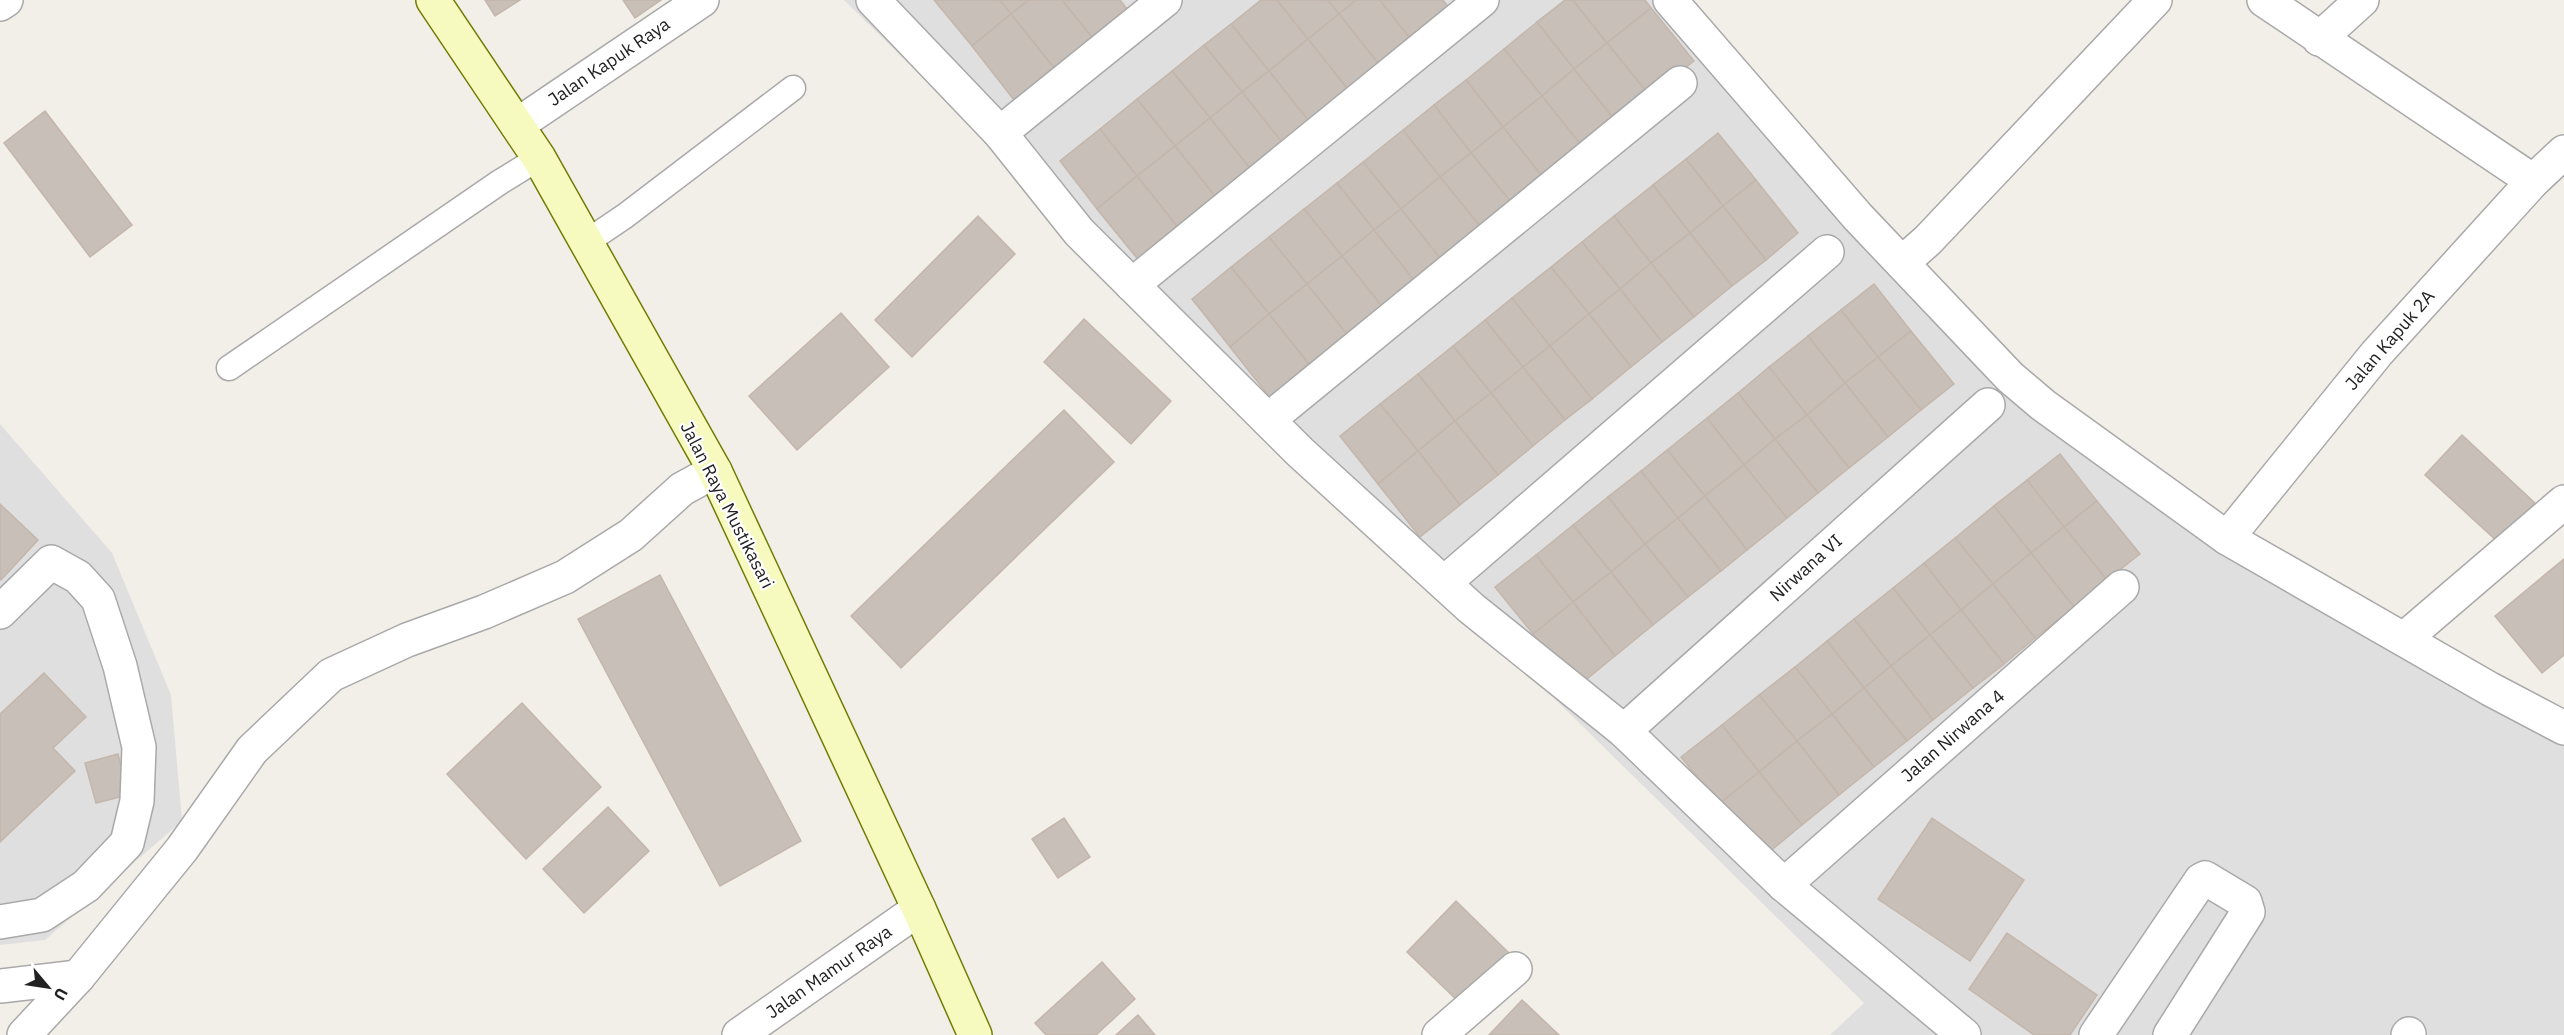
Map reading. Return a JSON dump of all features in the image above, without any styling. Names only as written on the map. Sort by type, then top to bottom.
[{"type":"main road","name":"Jalan Raya Mustikasari","points":[[433,0],[539,158],[715,471],[919,909],[975,1035]]},
{"type":"street","points":[[0,4],[6,0]]},
{"type":"street","name":"Jalan Kapuk Raya","points":[[517,125],[702,0]]},
{"type":"street","points":[[873,0],[1000,133],[1079,232],[1268,420],[1471,608],[1624,731],[1784,885],[1964,1035]]},
{"type":"street","points":[[1000,133],[1165,0]]},
{"type":"street","points":[[1132,285],[1482,0]]},
{"type":"street","points":[[1670,0],[1858,217],[2010,377],[2043,405],[2227,538],[2490,689],[2564,728]]},
{"type":"street","points":[[1902,263],[1952,214],[2155,0]]},
{"type":"street","points":[[2264,0],[2533,181]]},
{"type":"street","points":[[2319,39],[2362,0]]},
{"type":"street","points":[[1268,420],[1680,83]]},
{"type":"street","name":"Jalan Kapuk 2A","points":[[2227,538],[2377,353],[2533,181],[2564,152]]},
{"type":"street","points":[[1444,583],[1827,252]]},
{"type":"street","name":"Nirwana VI","points":[[1624,731],[1988,405]]},
{"type":"street","points":[[24,1035],[78,977],[182,849],[252,750],[331,675],[407,640],[484,612],[565,577],[631,535],[682,489],[715,471]]},
{"type":"street","points":[[2404,639],[2564,502]]},
{"type":"street","points":[[0,612],[51,562],[78,577],[98,599],[120,666],[139,747],[136,801],[126,843],[86,886],[42,915],[0,922]]},
{"type":"street","name":"Jalan Nirwana 4","points":[[1784,885],[2122,587]]},
{"type":"street","points":[[2096,1035],[2200,880],[2205,878],[2245,902],[2248,912],[2170,1035]]},
{"type":"street","name":"Jalan Mamur Raya","points":[[739,1035],[919,909]]},
{"type":"street","points":[[1438,1035],[1515,969]]},
{"type":"street","points":[[0,986],[78,977]]},
{"type":"lane","points":[[585,243],[625,216],[793,88]]},
{"type":"lane","points":[[229,368],[490,189],[539,158]]},
{"type":"shaded area","points":[[844,0],[1683,0],[1996,390],[2043,405],[2564,724],[2564,1035],[1830,1035],[1864,1003]]},
{"type":"shaded area","points":[[0,424],[112,553],[171,695],[182,821],[45,940],[0,945]]},
{"type":"building","points":[[485,0],[520,0],[495,16]]},
{"type":"building","points":[[623,0],[661,0],[635,18]]},
{"type":"building","points":[[934,0],[1000,0],[1011,14],[972,46]]},
{"type":"building","points":[[1000,0],[1029,0],[1011,14]]},
{"type":"building","points":[[1029,0],[1062,0],[1092,37],[1054,68],[1011,14]]},
{"type":"building","points":[[1062,0],[1120,0],[1127,9],[1092,37]]},
{"type":"building","points":[[1261,0],[1277,0],[1308,39],[1269,71],[1231,24]]},
{"type":"building","points":[[1277,0],[1328,0],[1339,14],[1308,39]]},
{"type":"building","points":[[1328,0],[1356,0],[1339,14]]},
{"type":"building","points":[[1356,0],[1380,0],[1413,42],[1382,68],[1339,14]]},
{"type":"building","points":[[1380,0],[1443,0],[1452,12],[1413,42]]},
{"type":"building","points":[[1565,0],[1573,0],[1607,43],[1574,69],[1537,22]]},
{"type":"building","points":[[1573,0],[1645,0],[1651,8],[1607,43]]},
{"type":"building","points":[[1651,8],[1694,61],[1650,96],[1607,43]]},
{"type":"building","points":[[1011,14],[1054,68],[1014,100],[972,46]]},
{"type":"building","points":[[1339,14],[1382,68],[1350,92],[1308,39]]},
{"type":"building","points":[[1537,22],[1574,69],[1542,96],[1504,49]]},
{"type":"building","points":[[1231,24],[1269,71],[1242,92],[1204,45]]},
{"type":"building","points":[[1308,39],[1350,92],[1311,124],[1269,71]]},
{"type":"building","points":[[1607,43],[1650,96],[1617,123],[1574,69]]},
{"type":"building","points":[[1204,45],[1242,92],[1210,118],[1172,71]]},
{"type":"building","points":[[1504,49],[1542,96],[1503,127],[1466,80]]},
{"type":"building","points":[[1574,69],[1617,123],[1584,149],[1542,96]]},
{"type":"building","points":[[1172,71],[1210,118],[1175,146],[1137,99]]},
{"type":"building","points":[[1269,71],[1311,124],[1285,146],[1242,92]]},
{"type":"building","points":[[1466,80],[1503,127],[1471,153],[1434,105]]},
{"type":"building","points":[[1242,92],[1285,146],[1252,171],[1210,118]]},
{"type":"building","points":[[1542,96],[1584,149],[1545,180],[1503,127]]},
{"type":"building","points":[[1137,99],[1175,146],[1137,176],[1100,129]]},
{"type":"building","points":[[1434,105],[1471,153],[1440,177],[1403,130]]},
{"type":"building","points":[[45,111],[132,225],[90,257],[4,143]]},
{"type":"building","points":[[1210,118],[1252,171],[1218,200],[1175,146]]},
{"type":"building","points":[[1503,127],[1545,180],[1514,206],[1471,153]]},
{"type":"building","points":[[1100,129],[1137,176],[1097,209],[1060,161]]},
{"type":"building","points":[[1403,130],[1440,177],[1401,209],[1363,162]]},
{"type":"building","points":[[1718,133],[1756,180],[1723,206],[1686,159]]},
{"type":"building","points":[[1175,146],[1218,200],[1180,230],[1137,176]]},
{"type":"building","points":[[1471,153],[1514,206],[1483,230],[1440,177]]},
{"type":"building","points":[[1686,159],[1723,206],[1690,233],[1653,185]]},
{"type":"building","points":[[1363,162],[1401,209],[1374,230],[1337,183]]},
{"type":"building","points":[[1137,176],[1180,230],[1140,262],[1097,209]]},
{"type":"building","points":[[1440,177],[1483,230],[1443,262],[1401,209]]},
{"type":"building","points":[[1756,180],[1798,233],[1766,260],[1723,206]]},
{"type":"building","points":[[1337,183],[1374,230],[1342,256],[1304,209]]},
{"type":"building","points":[[1653,185],[1690,233],[1651,263],[1614,216]]},
{"type":"building","points":[[1723,206],[1766,260],[1732,286],[1690,233]]},
{"type":"building","points":[[1304,209],[1342,256],[1307,284],[1269,237]]},
{"type":"building","points":[[1401,209],[1443,262],[1417,284],[1374,230]]},
{"type":"building","points":[[978,216],[1015,254],[912,357],[875,320]]},
{"type":"building","points":[[1614,216],[1651,263],[1620,289],[1582,242]]},
{"type":"building","points":[[1374,230],[1417,284],[1384,309],[1342,256]]},
{"type":"building","points":[[1690,233],[1732,286],[1694,317],[1651,263]]},
{"type":"building","points":[[1269,237],[1307,284],[1269,314],[1231,267]]},
{"type":"building","points":[[1582,242],[1620,289],[1589,314],[1551,267]]},
{"type":"building","points":[[1342,256],[1384,309],[1350,338],[1307,284]]},
{"type":"building","points":[[1651,263],[1694,317],[1662,342],[1620,289]]},
{"type":"building","points":[[1231,267],[1269,314],[1230,347],[1192,299]]},
{"type":"building","points":[[1551,267],[1589,314],[1550,346],[1512,298]]},
{"type":"building","points":[[1307,284],[1350,338],[1312,368],[1269,314]]},
{"type":"building","points":[[1874,284],[1911,331],[1878,357],[1841,310]]},
{"type":"building","points":[[1620,289],[1662,342],[1631,367],[1589,314]]},
{"type":"building","points":[[1512,298],[1550,346],[1523,367],[1485,320]]},
{"type":"building","points":[[1841,310],[1878,357],[1845,383],[1808,336]]},
{"type":"building","points":[[841,313],[889,367],[797,450],[749,396]]},
{"type":"building","points":[[1269,314],[1312,368],[1272,400],[1230,347]]},
{"type":"building","points":[[1589,314],[1631,367],[1592,399],[1550,346]]},
{"type":"building","points":[[1084,319],[1171,401],[1131,444],[1044,362]]},
{"type":"building","points":[[1485,320],[1523,367],[1491,393],[1453,346]]},
{"type":"building","points":[[1911,331],[1954,384],[1921,410],[1878,357]]},
{"type":"building","points":[[1808,336],[1845,383],[1807,415],[1769,367]]},
{"type":"building","points":[[1453,346],[1491,393],[1455,421],[1418,374]]},
{"type":"building","points":[[1550,346],[1592,399],[1565,420],[1523,367]]},
{"type":"building","points":[[1878,357],[1921,410],[1888,437],[1845,383]]},
{"type":"building","points":[[1523,367],[1565,420],[1533,446],[1491,393]]},
{"type":"building","points":[[1769,367],[1807,415],[1775,439],[1738,393]]},
{"type":"building","points":[[1418,374],[1455,421],[1418,451],[1380,404]]},
{"type":"building","points":[[1845,383],[1888,437],[1849,468],[1807,415]]},
{"type":"building","points":[[1491,393],[1533,446],[1498,475],[1455,421]]},
{"type":"building","points":[[1738,393],[1775,439],[1744,465],[1707,418]]},
{"type":"building","points":[[1380,404],[1418,451],[1378,484],[1340,436]]},
{"type":"building","points":[[1064,410],[1114,462],[901,668],[851,616]]},
{"type":"building","points":[[1807,415],[1849,468],[1818,493],[1775,439]]},
{"type":"building","points":[[1707,418],[1744,465],[1705,496],[1667,450]]},
{"type":"building","points":[[1455,421],[1498,475],[1460,505],[1418,451]]},
{"type":"building","points":[[2462,435],[2535,503],[2499,543],[2425,475]]},
{"type":"building","points":[[1775,439],[1818,493],[1787,518],[1744,465]]},
{"type":"building","points":[[1667,450],[1705,496],[1678,518],[1641,471]]},
{"type":"building","points":[[1418,451],[1460,505],[1420,537],[1378,484]]},
{"type":"building","points":[[2060,454],[2097,501],[2064,527],[2027,480]]},
{"type":"building","points":[[1744,465],[1787,518],[1747,550],[1705,496]]},
{"type":"building","points":[[1641,471],[1678,518],[1645,544],[1608,497]]},
{"type":"building","points":[[2027,480],[2064,527],[2031,553],[1994,506]]},
{"type":"building","points":[[1705,496],[1747,550],[1721,571],[1678,518]]},
{"type":"building","points":[[1608,497],[1645,544],[1611,572],[1573,525]]},
{"type":"building","points":[[2097,501],[2140,554],[2107,580],[2064,527]]},
{"type":"building","points":[[0,504],[38,540],[1,580],[0,579]]},
{"type":"building","points":[[1994,506],[2031,553],[1993,584],[1955,538]]},
{"type":"building","points":[[1678,518],[1721,571],[1688,597],[1645,544]]},
{"type":"building","points":[[1573,525],[1611,572],[1573,602],[1536,555]]},
{"type":"building","points":[[2064,527],[2107,580],[2074,607],[2031,553]]},
{"type":"building","points":[[1955,538],[1993,584],[1961,610],[1924,563]]},
{"type":"building","points":[[1645,544],[1688,597],[1653,625],[1611,572]]},
{"type":"building","points":[[2031,553],[2074,607],[2035,638],[1993,584]]},
{"type":"building","points":[[1536,555],[1573,602],[1533,634],[1495,587]]},
{"type":"building","points":[[2564,559],[2564,655],[2542,673],[2495,616]]},
{"type":"building","points":[[1924,563],[1961,610],[1930,635],[1893,588]]},
{"type":"building","points":[[1611,572],[1653,625],[1615,656],[1573,602]]},
{"type":"building","points":[[660,575],[801,841],[720,886],[578,619]]},
{"type":"building","points":[[1993,584],[2035,638],[2004,664],[1961,610]]},
{"type":"building","points":[[1893,588],[1930,635],[1891,666],[1854,619]]},
{"type":"building","points":[[1573,602],[1615,656],[1576,688],[1533,634]]},
{"type":"building","points":[[1961,610],[2004,664],[1973,688],[1930,635]]},
{"type":"building","points":[[1854,619],[1891,666],[1864,688],[1827,641]]},
{"type":"building","points":[[1930,635],[1973,688],[1933,720],[1891,666]]},
{"type":"building","points":[[1827,641],[1864,688],[1832,714],[1795,667]]},
{"type":"building","points":[[1891,666],[1933,720],[1907,741],[1864,688]]},
{"type":"building","points":[[1795,667],[1832,714],[1797,741],[1759,695]]},
{"type":"building","points":[[44,673],[86,717],[53,748],[75,771],[0,842],[0,714]]},
{"type":"building","points":[[1864,688],[1907,741],[1874,767],[1832,714]]},
{"type":"building","points":[[1759,695],[1797,741],[1759,772],[1722,725]]},
{"type":"building","points":[[522,703],[601,787],[526,859],[447,774]]},
{"type":"building","points":[[1832,714],[1874,767],[1839,795],[1797,741]]},
{"type":"building","points":[[1722,725],[1759,772],[1719,804],[1681,757]]},
{"type":"building","points":[[1797,741],[1839,795],[1802,825],[1759,772]]},
{"type":"building","points":[[118,754],[128,795],[96,803],[85,763]]},
{"type":"building","points":[[1759,772],[1802,825],[1762,858],[1719,804]]},
{"type":"building","points":[[608,807],[649,851],[584,913],[543,869]]},
{"type":"building","points":[[1064,818],[1090,857],[1058,878],[1032,839]]},
{"type":"building","points":[[1932,818],[2024,880],[1970,961],[1878,899]]},
{"type":"building","points":[[1456,901],[1510,954],[1461,1004],[1407,952]]},
{"type":"building","points":[[2007,933],[2097,995],[2070,1035],[2034,1035],[1969,989]]},
{"type":"building","points":[[1102,962],[1135,999],[1096,1035],[1046,1035],[1035,1023]]},
{"type":"building","points":[[1522,1000],[1559,1035],[1489,1035]]},
{"type":"building","points":[[1138,1015],[1155,1035],[1116,1035]]}]
